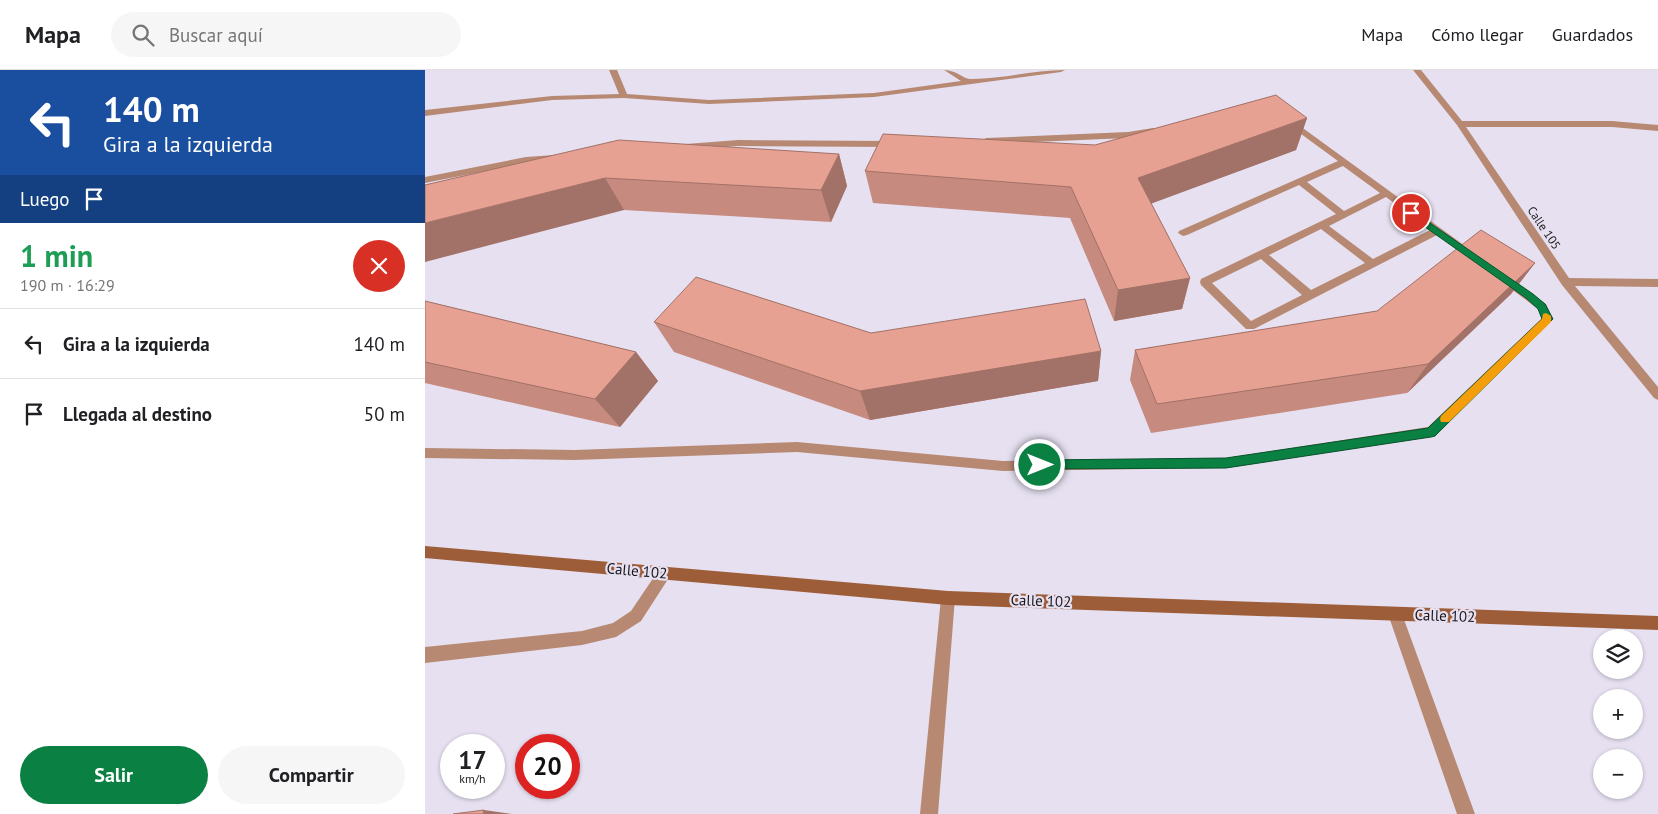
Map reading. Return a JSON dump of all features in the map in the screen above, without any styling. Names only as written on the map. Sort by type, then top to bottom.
[{"type":"main road","name":"Calle 102","points":[[425,552],[948,598],[1658,623]]},
{"type":"street","points":[[613,70],[625,96]]},
{"type":"street","points":[[948,70],[968,82]]},
{"type":"street","points":[[425,112],[552,98],[625,96],[709,102],[874,95],[1061,70]]},
{"type":"street","name":"Calle 105","points":[[1417,70],[1460,124],[1566,282],[1658,395]]},
{"type":"street","points":[[425,453],[575,455],[797,447],[1003,466],[1226,463],[1431,432],[1548,319],[1542,307],[1530,296],[1436,231],[1292,122],[1279,118]]},
{"type":"street","points":[[1460,124],[1612,124],[1658,128]]},
{"type":"street","points":[[975,142],[1128,135],[1167,129]]},
{"type":"street","points":[[670,148],[738,143],[907,144]]},
{"type":"street","points":[[425,180],[526,160],[565,157]]},
{"type":"street","points":[[1183,233],[1344,162]]},
{"type":"street","points":[[1300,181],[1343,215]]},
{"type":"street","points":[[1386,194],[1205,282],[1250,326],[1436,231]]},
{"type":"street","points":[[1322,225],[1373,264]]},
{"type":"street","points":[[1262,254],[1310,296]]},
{"type":"street","points":[[1566,282],[1658,283]]},
{"type":"street","points":[[425,655],[582,638],[616,630],[636,616],[665,573]]},
{"type":"street","points":[[929,814],[948,598]]},
{"type":"street","points":[[1395,614],[1466,814]]},
{"type":"building","points":[[1276,95],[1307,118],[1138,178],[1190,278],[1118,290],[1071,187],[865,171],[883,134],[1095,145]]},
{"type":"building","points":[[619,140],[839,154],[821,190],[605,178],[425,223],[425,185]]},
{"type":"building","points":[[1481,230],[1535,263],[1428,364],[1157,404],[1135,350],[1377,311]]},
{"type":"building","points":[[696,277],[871,333],[1085,299],[1101,351],[860,391],[654,322]]},
{"type":"building","points":[[425,301],[636,352],[595,399],[425,362]]},
{"type":"building","points":[[484,810],[483,814],[453,814]]},
{"type":"slow traffic","points":[[1445,419],[1548,319],[1546,316]]},
{"type":"route","points":[[1040,465],[1226,463],[1431,432],[1548,319],[1542,307],[1530,296],[1411,213]]}]
